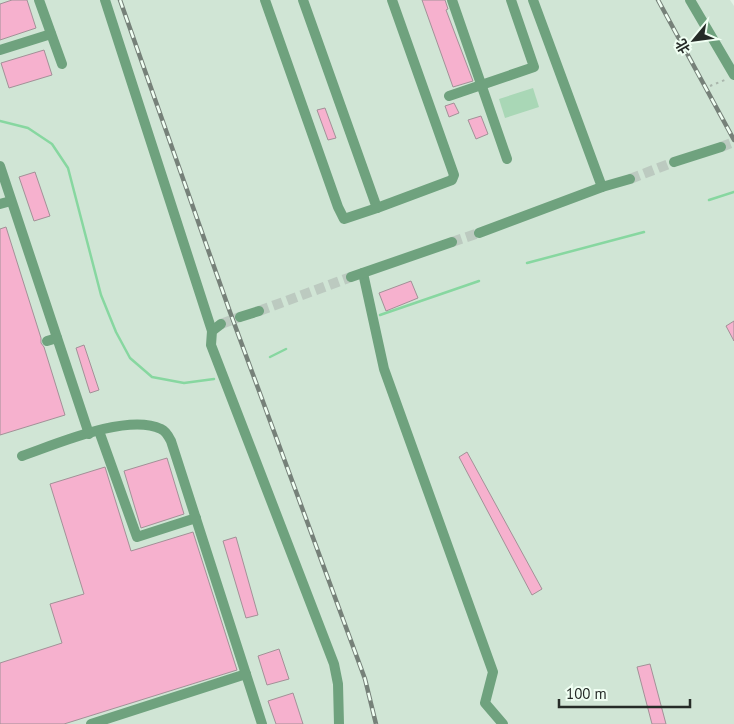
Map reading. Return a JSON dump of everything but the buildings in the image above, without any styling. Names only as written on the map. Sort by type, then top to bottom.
[{"type":"street","points":[[39,0],[62,64]]},
{"type":"street","points":[[105,0],[212,331],[211,345],[334,664],[338,684],[339,724]]},
{"type":"street","points":[[265,0],[344,219],[452,180],[454,175],[392,0]]},
{"type":"street","points":[[303,0],[377,208]]},
{"type":"street","points":[[452,0],[507,159]]},
{"type":"street","points":[[449,96],[534,68],[511,0]]},
{"type":"street","points":[[533,0],[602,187]]},
{"type":"street","points":[[690,0],[734,76]]},
{"type":"street","points":[[0,50],[51,34]]},
{"type":"street","points":[[674,162],[721,147]]},
{"type":"street","points":[[0,166],[52,340],[94,432],[137,537],[196,518]]},
{"type":"street","points":[[479,233],[602,187],[630,179]]},
{"type":"street","points":[[0,204],[12,201]]},
{"type":"street","points":[[351,277],[452,242]]},
{"type":"street","points":[[363,273],[384,369],[493,672],[485,703],[503,724]]},
{"type":"street","points":[[240,317],[260,310]]},
{"type":"street","points":[[212,331],[220,324]]},
{"type":"street","points":[[22,456],[94,432],[125,424],[148,426],[163,430],[171,441],[246,674],[259,723]]},
{"type":"street","points":[[90,724],[246,674]]},
{"type":"path","points":[[710,86],[734,76]]},
{"type":"shaded area","points":[[0,0],[730,0],[734,6],[734,724],[0,724]]},
{"type":"green space","points":[[533,88],[539,107],[505,118],[499,99]]},
{"type":"waterway","points":[[0,121],[28,128],[52,144],[68,168],[101,295],[116,332],[130,358],[152,377],[184,383],[214,379]]},
{"type":"waterway","points":[[709,200],[734,192]]},
{"type":"waterway","points":[[527,263],[644,232]]},
{"type":"waterway","points":[[380,315],[479,281]]},
{"type":"waterway","points":[[270,357],[286,349]]},
{"type":"tunnel","points":[[721,147],[734,142]]},
{"type":"tunnel","points":[[630,179],[674,162]]},
{"type":"tunnel","points":[[452,242],[479,233]]},
{"type":"tunnel","points":[[259,311],[351,277]]},
{"type":"tunnel","points":[[221,324],[240,317]]},
{"type":"railway","points":[[120,0],[230,312],[365,679],[376,724]]},
{"type":"railway","points":[[658,0],[734,140]]}]
